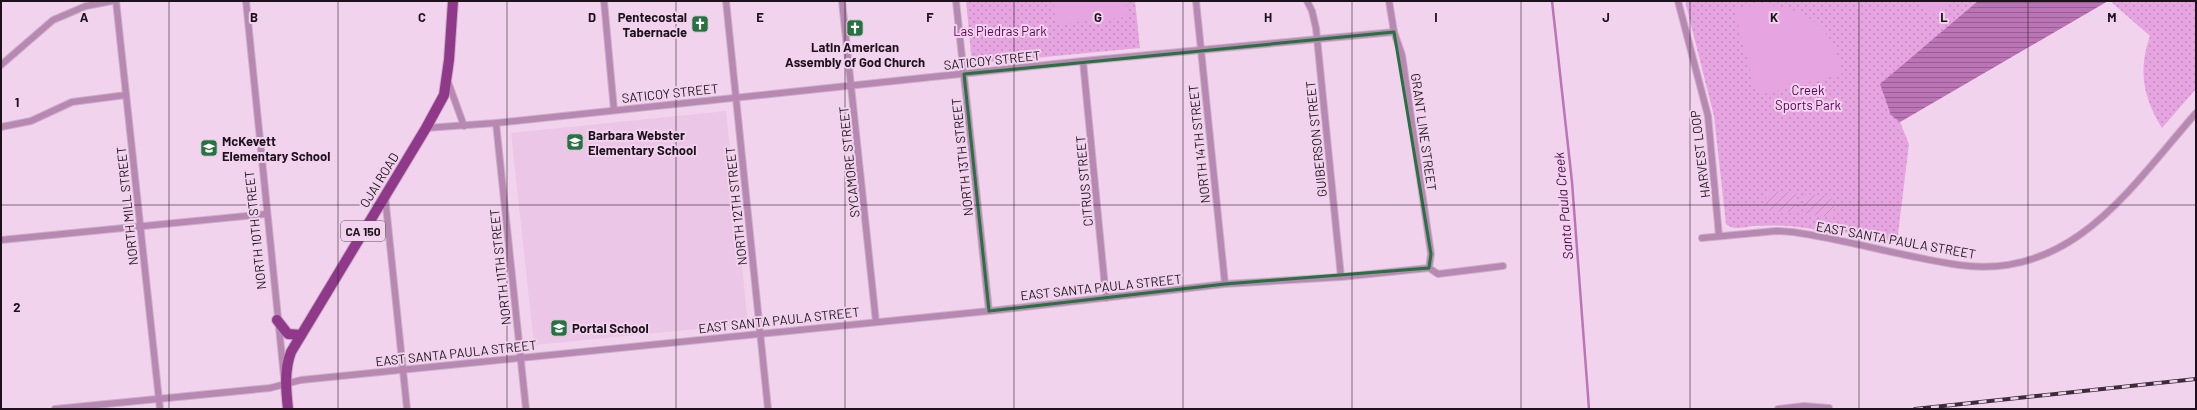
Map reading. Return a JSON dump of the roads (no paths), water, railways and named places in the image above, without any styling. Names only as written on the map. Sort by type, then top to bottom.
[{"type":"main road","name":"OJAI ROAD","points":[[285,385],[288,360],[301,335],[426,128],[444,95],[447,79],[453,1]]},
{"type":"main road","points":[[277,320],[288,334],[301,335]]},
{"type":"main road","name":"NORTH 10TH STREET","points":[[285,385],[288,409]]},
{"type":"street","points":[[1,65],[53,20],[86,6],[112,1]]},
{"type":"street","name":"NORTH MILL STREET","points":[[116,1],[160,409]]},
{"type":"street","name":"NORTH 10TH STREET","points":[[246,1],[266,214],[285,385]]},
{"type":"street","points":[[604,1],[614,110]]},
{"type":"street","name":"NORTH 12TH STREET","points":[[726,1],[768,409]]},
{"type":"street","name":"SYCAMORE STREET","points":[[842,1],[876,322]]},
{"type":"street","name":"NORTH 13TH STREET","points":[[956,1],[989,311]]},
{"type":"street","name":"NORTH 14TH STREET","points":[[1196,1],[1225,284]]},
{"type":"street","name":"GUIBERSON STREET","points":[[1307,1],[1312,11],[1317,40],[1340,277]]},
{"type":"street","name":"GRANT LINE STREET","points":[[1389,1],[1394,32],[1402,55],[1431,254],[1429,268]]},
{"type":"street","name":"HARVEST LOOP","points":[[1678,1],[1708,116],[1719,236]]},
{"type":"street","name":"SATICOY STREET","points":[[426,128],[496,123],[736,97],[851,87],[964,74],[1394,32]]},
{"type":"street","name":"CITRUS STREET","points":[[1083,62],[1106,298]]},
{"type":"street","points":[[447,79],[451,86],[464,126]]},
{"type":"street","points":[[1,127],[31,121],[72,102],[126,95]]},
{"type":"street","name":"EAST SANTA PAULA STREET","points":[[1702,238],[1776,231],[1793,232],[1960,265],[1993,267],[2020,262],[2056,250],[2092,226],[2112,209],[2196,113]]},
{"type":"street","name":"NORTH 11TH STREET","points":[[496,123],[526,409]]},
{"type":"street","points":[[385,195],[407,409]]},
{"type":"street","points":[[1,240],[266,214]]},
{"type":"street","name":"EAST SANTA PAULA STREET","points":[[56,409],[285,385],[301,380],[403,369],[989,311],[1225,284],[1340,277],[1429,268],[1438,274],[1503,266]]},
{"type":"street","points":[[1778,409],[1804,406],[1829,408]]},
{"type":"waterway","name":"Santa Paula Creek","points":[[1552,1],[1572,182],[1589,409]]},
{"type":"railway","points":[[1915,409],[2196,379]]},
{"type":"place","name":"Pentecostal Tabernacle","points":[[700,24]]},
{"type":"place","name":"Latin American Assembly of God Church","points":[[855,28]]},
{"type":"place","name":"Barbara Webster Elementary School","points":[[575,142]]},
{"type":"place","name":"McKevett Elementary School","points":[[209,148]]},
{"type":"place","name":"Portal School","points":[[559,328]]},
{"type":"park label","name":"Las Piedras Park","points":[[1000,31]]},
{"type":"park label","name":"Creek Sports Park","points":[[1808,98]]}]
